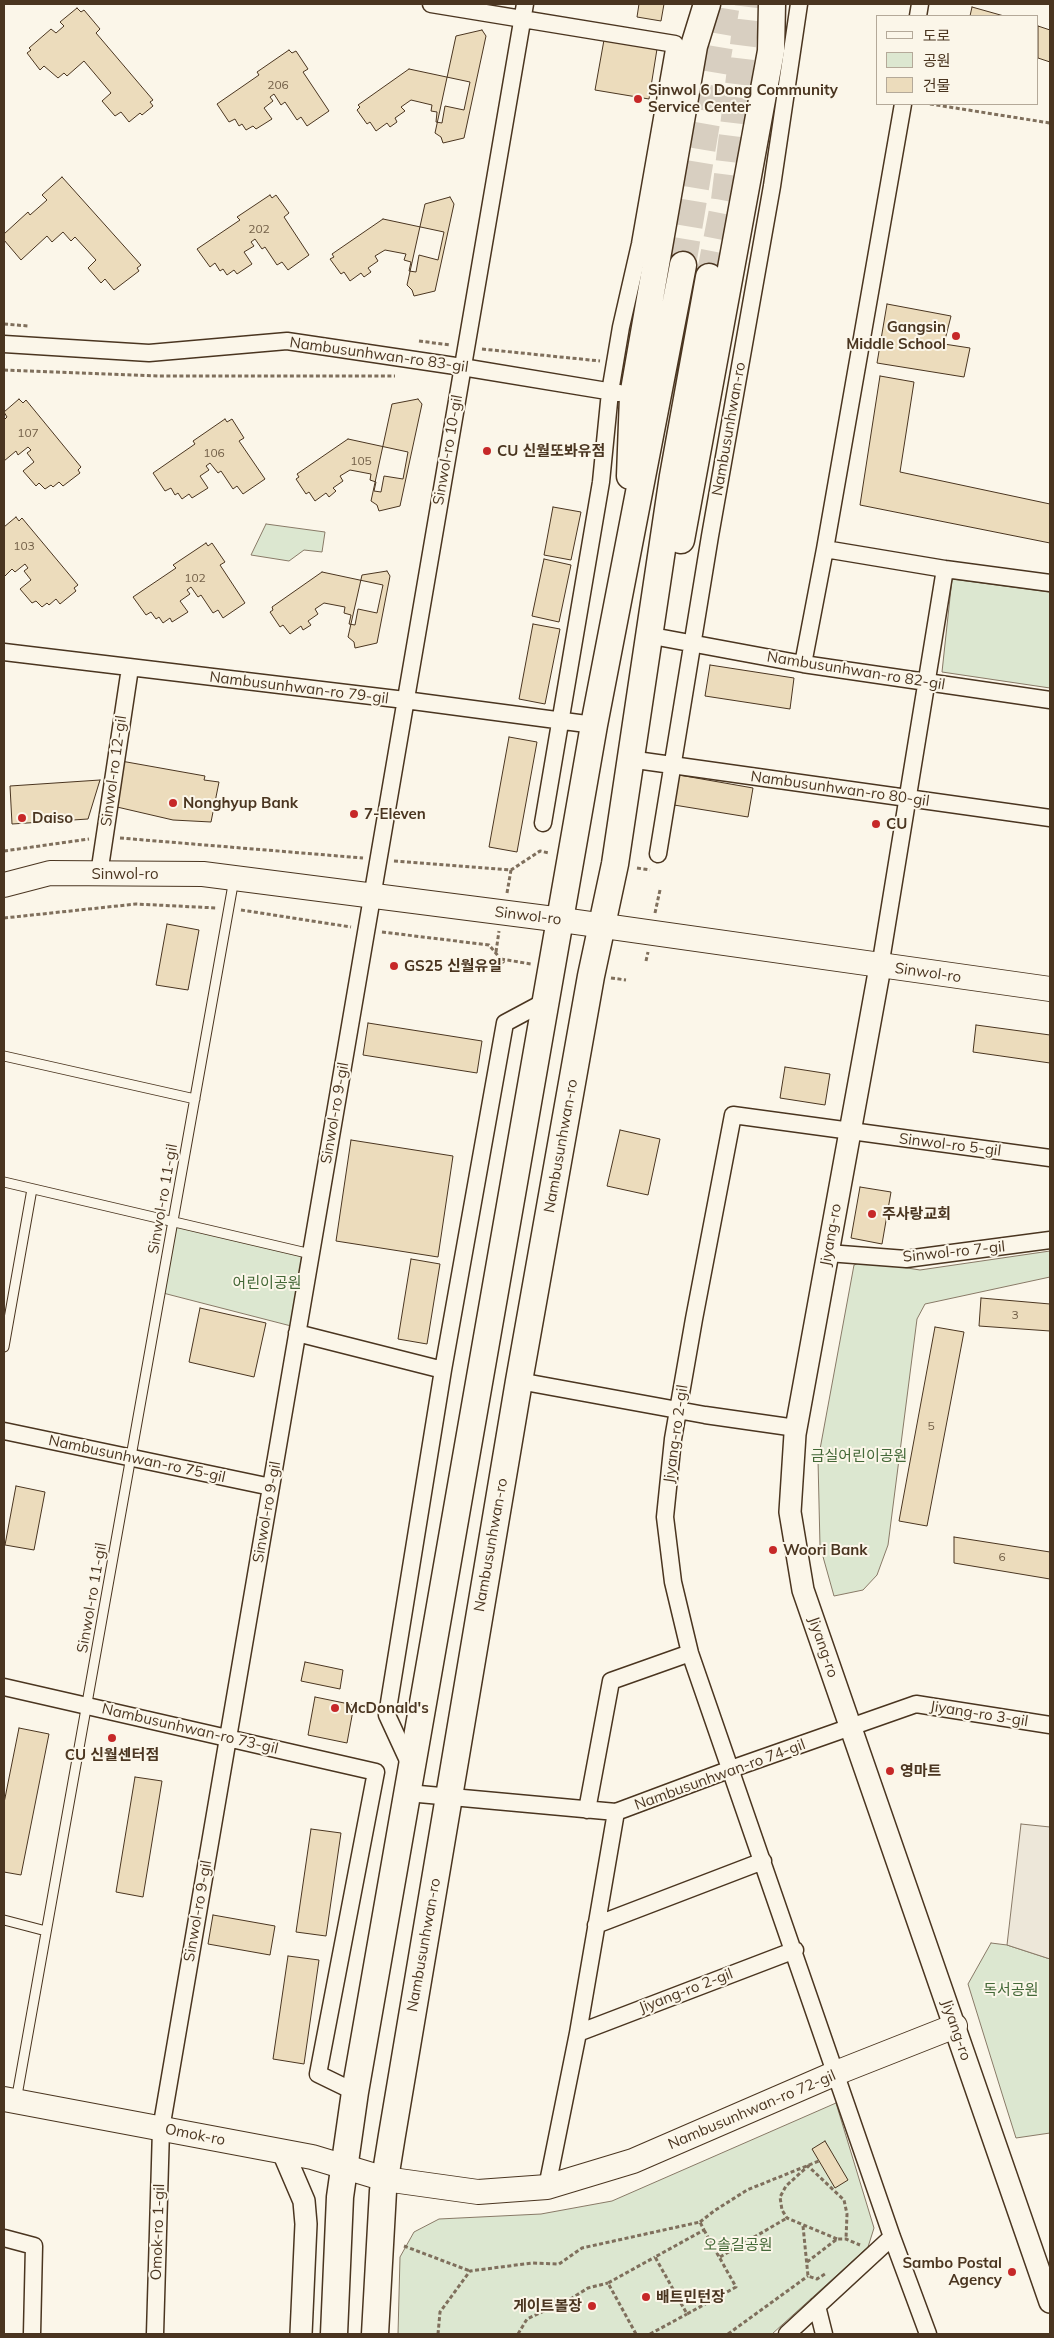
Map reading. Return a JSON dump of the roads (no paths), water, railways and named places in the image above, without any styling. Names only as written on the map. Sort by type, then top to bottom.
[{"type":"main road","points":[[627,559],[622,394],[650,247],[694,46],[707,4]]},
{"type":"main road","name":"Nambusunhwan-ro","points":[[374,2334],[385,2179],[519,1381],[614,864],[673,476],[771,51],[772,4]]},
{"type":"main road","points":[[334,2334],[340,2197],[355,2092],[562,920],[594,725],[683,265]]},
{"type":"main road","name":"Nambusunhwan-ro","points":[[629,759],[663,638],[718,284]]},
{"type":"main road","name":"Sinwol-ro","points":[[4,884],[50,873],[203,874],[562,920],[880,967],[1050,989]]},
{"type":"main road","name":"Nambusunhwan-ro 72-gil","points":[[385,2179],[478,2192],[547,2187],[632,2161],[836,2073],[955,2026]]},
{"type":"main road","name":"Omok-ro","points":[[10,2100],[312,2157],[345,2169],[385,2179]]},
{"type":"street","points":[[431,4],[524,11],[675,44],[650,247]]},
{"type":"street","name":"Nambusunhwan-ro","points":[[658,854],[692,643],[788,90],[799,4]]},
{"type":"street","name":"Sinwol-ro 10-gil","points":[[372,896],[524,11]]},
{"type":"street","points":[[803,664],[903,105]]},
{"type":"street","points":[[718,284],[752,296]]},
{"type":"street","name":"Nambusunhwan-ro 83-gil","points":[[4,344],[149,353],[286,341],[462,367],[622,394]]},
{"type":"street","points":[[543,823],[601,482],[622,394]]},
{"type":"street","points":[[825,549],[945,569],[1050,583]]},
{"type":"street","points":[[880,967],[945,569]]},
{"type":"street","name":"Nambusunhwan-ro 82-gil","points":[[663,638],[803,664],[1050,700]]},
{"type":"street","name":"Nambusunhwan-ro 79-gil","points":[[4,652],[406,700],[594,725]]},
{"type":"street","name":"Sinwol-ro 12-gil","points":[[99,874],[130,668]]},
{"type":"street","name":"Nambusunhwan-ro 80-gil","points":[[629,759],[1050,818]]},
{"type":"street","name":"Sinwol-ro 9-gil","points":[[161,2129],[372,896]]},
{"type":"street","name":"Jiyang-ro","points":[[880,967],[796,1428],[790,1512],[803,1590],[1050,2302]]},
{"type":"street","points":[[410,1781],[387,1714],[443,1370],[505,1023],[548,1000]]},
{"type":"street","name":"Jiyang-ro 2-gil","points":[[850,1132],[733,1115],[678,1409],[665,1517],[673,1582],[690,1653],[795,1950],[892,2237],[928,2334]]},
{"type":"street","name":"Sinwol-ro 5-gil","points":[[850,1132],[1050,1158]]},
{"type":"street","name":"Sinwol-ro 7-gil","points":[[828,1253],[906,1259],[1050,1240]]},
{"type":"street","points":[[297,1333],[443,1370]]},
{"type":"street","points":[[519,1381],[796,1428]]},
{"type":"street","name":"Nambusunhwan-ro 75-gil","points":[[4,1431],[271,1487]]},
{"type":"street","points":[[587,1810],[611,1681],[690,1653]]},
{"type":"street","name":"Nambusunhwan-ro 73-gil","points":[[4,1687],[376,1772],[318,2074],[355,2092]]},
{"type":"street","name":"Jiyang-ro 3-gil","points":[[851,1728],[916,1704],[1050,1725]]},
{"type":"street","name":"Nambusunhwan-ro 74-gil","points":[[410,1781],[449,1796],[616,1812],[731,1769],[851,1728]]},
{"type":"street","points":[[547,2187],[578,2032],[616,1812]]},
{"type":"street","points":[[596,1925],[763,1861]]},
{"type":"street","name":"Jiyang-ro 2-gil","points":[[578,2032],[795,1950]]},
{"type":"street","name":"Omok-ro 1-gil","points":[[155,2334],[161,2129]]},
{"type":"street","points":[[283,2152],[304,2201],[306,2224],[300,2334]]},
{"type":"street","points":[[786,2334],[892,2237]]},
{"type":"street","points":[[4,2238],[34,2246],[32,2334]]},
{"type":"street","points":[[817,2306],[824,2334]]},
{"type":"lane","name":"Sinwol-ro 11-gil","points":[[10,2100],[46,1931],[234,878]]},
{"type":"lane","points":[[4,1056],[195,1099]]},
{"type":"lane","points":[[4,1182],[310,1254]]},
{"type":"lane","points":[[4,1347],[32,1189]]},
{"type":"lane","points":[[4,1920],[46,1931]]},
{"type":"tunnel","points":[[683,265],[727,4]]},
{"type":"tunnel","points":[[709,277],[724,200],[748,4]]},
{"type":"place","name":"Sinwol 6 Dong Community Service Center","points":[[638,99]]},
{"type":"place","name":"Gangsin Middle School","points":[[956,336]]},
{"type":"place","name":"CU 신월또봐유점","points":[[487,451]]},
{"type":"place","name":"Nonghyup Bank","points":[[173,803]]},
{"type":"place","name":"7-Eleven","points":[[354,814]]},
{"type":"place","name":"Daiso","points":[[22,818]]},
{"type":"place","name":"CU","points":[[876,824]]},
{"type":"place","name":"GS25 신월유일","points":[[394,966]]},
{"type":"place","name":"주사랑교회","points":[[872,1214]]},
{"type":"place","name":"Woori Bank","points":[[773,1550]]},
{"type":"place","name":"McDonald's","points":[[335,1708]]},
{"type":"place","name":"CU 신월센터점","points":[[112,1738]]},
{"type":"place","name":"영마트","points":[[890,1771]]},
{"type":"place","name":"Sambo Postal Agency","points":[[1012,2272]]},
{"type":"place","name":"배트민턴장","points":[[646,2297]]},
{"type":"place","name":"게이트볼장","points":[[592,2306]]},
{"type":"park label","name":"어린이공원","points":[[267,1283]]},
{"type":"park label","name":"금실어린이공원","points":[[859,1456]]},
{"type":"park label","name":"독서공원","points":[[1011,1990]]},
{"type":"park label","name":"오솔길공원","points":[[738,2245]]}]
